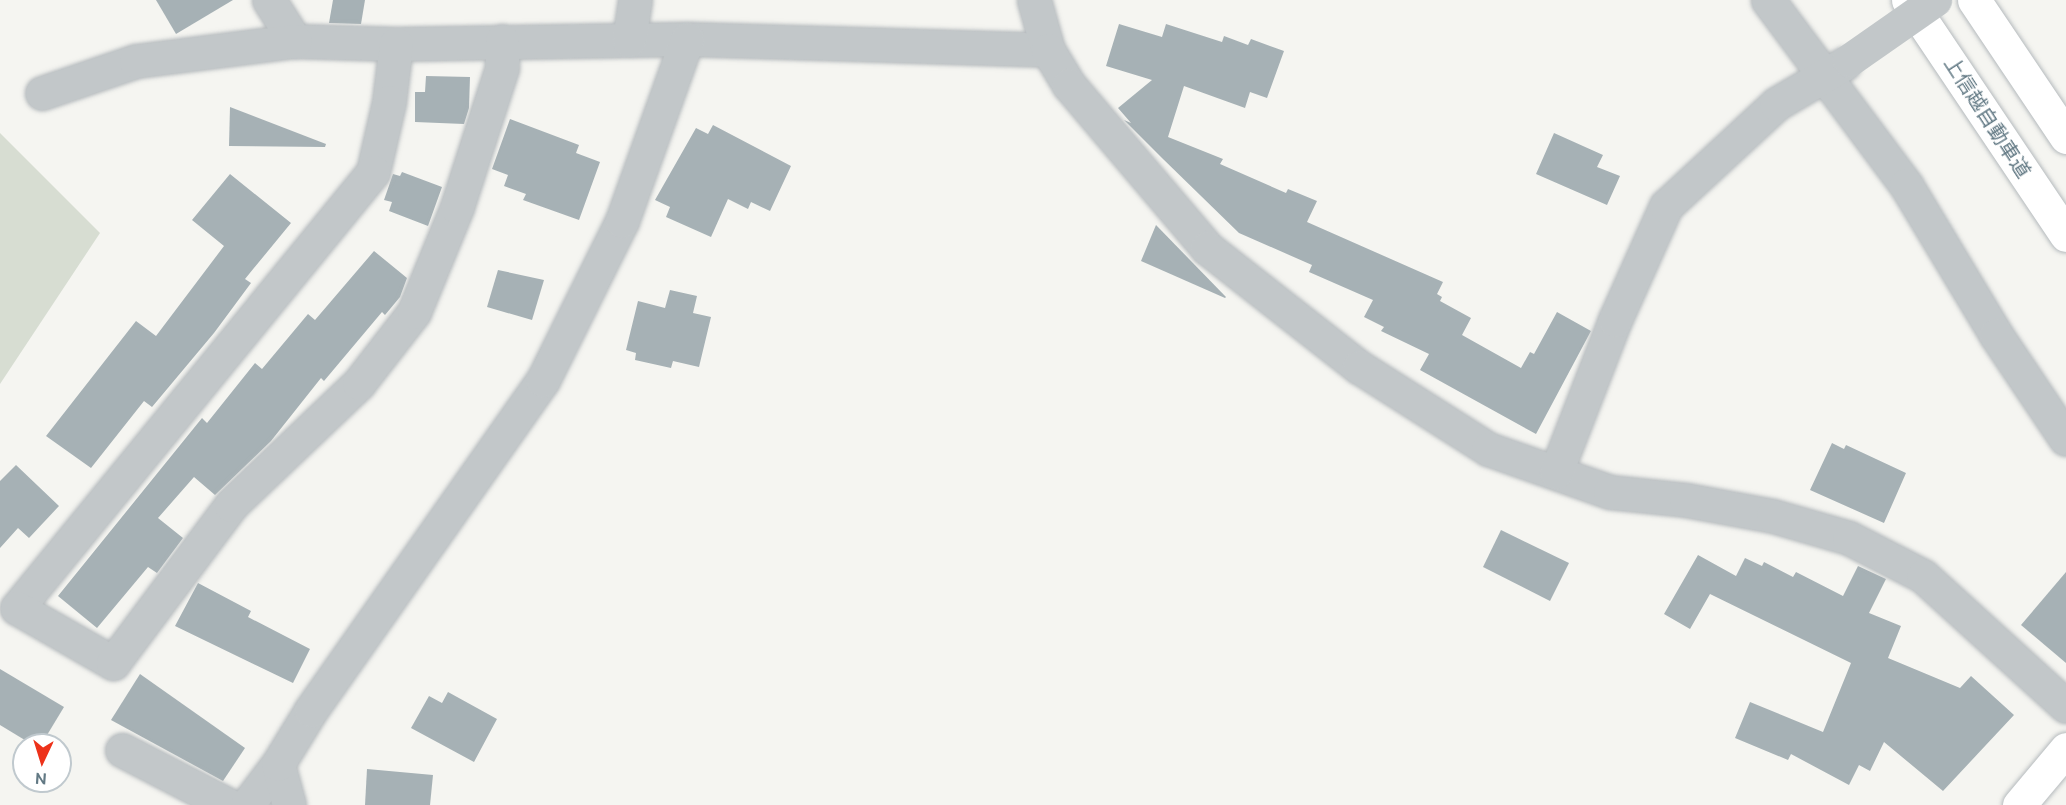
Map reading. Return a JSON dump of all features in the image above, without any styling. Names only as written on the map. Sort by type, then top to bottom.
[{"type":"main road","name":"上信越自動車道","points":[[1908,0],[2066,235]]},
{"type":"main road","points":[[1974,0],[2066,137]]},
{"type":"main road","points":[[2019,805],[2066,749]]},
{"type":"street","points":[[269,0],[296,41]]},
{"type":"street","points":[[629,40],[635,0]]},
{"type":"street","points":[[1034,0],[1048,50],[1069,86],[1207,248],[1271,302],[1359,367],[1488,449],[1610,492],[1686,500],[1773,516],[1849,538],[1923,576],[2066,706]]},
{"type":"street","points":[[1768,0],[1838,68],[1996,335],[2066,439]]},
{"type":"street","points":[[1556,472],[1606,341],[1666,206],[1776,104],[1838,68],[1935,0]]},
{"type":"street","points":[[42,93],[136,62],[296,41],[396,44],[687,39],[1048,50]]},
{"type":"street","points":[[247,805],[278,764],[311,710],[543,380],[622,221],[687,39]]},
{"type":"street","points":[[396,44],[389,102],[373,172],[17,608],[113,663],[231,505],[359,383],[414,312],[457,207],[502,68],[502,41]]},
{"type":"street","points":[[122,750],[228,805]]},
{"type":"street","points":[[278,764],[289,805]]},
{"type":"shaded area","points":[[0,133],[100,233],[0,384]]},
{"type":"building","points":[[156,0],[233,0],[176,34]]},
{"type":"building","points":[[333,0],[365,0],[361,24],[329,23]]},
{"type":"building","points":[[1119,24],[1162,37],[1166,24],[1222,42],[1224,36],[1248,45],[1251,39],[1284,51],[1267,98],[1250,92],[1245,108],[1184,86],[1168,137],[1223,159],[1220,164],[1286,193],[1288,189],[1317,201],[1307,222],[1443,282],[1437,294],[1442,297],[1440,301],[1471,318],[1462,335],[1521,368],[1530,352],[1534,354],[1557,312],[1591,331],[1536,434],[1420,370],[1429,354],[1381,331],[1384,327],[1364,317],[1373,300],[1309,272],[1312,265],[1239,233],[1162,158],[1124,120],[1131,123],[1118,108],[1152,80],[1106,66]]},
{"type":"building","points":[[426,76],[470,77],[469,108],[464,124],[415,122],[415,92],[425,92]]},
{"type":"building","points":[[230,107],[326,144],[325,147],[229,146]]},
{"type":"building","points":[[510,119],[579,145],[576,153],[600,162],[579,220],[523,200],[526,194],[504,186],[508,175],[492,169]]},
{"type":"building","points":[[713,125],[791,166],[770,211],[751,202],[748,209],[728,199],[711,237],[666,217],[670,207],[655,200],[696,128],[708,134]]},
{"type":"building","points":[[1554,133],[1603,155],[1597,167],[1620,176],[1607,205],[1536,174]]},
{"type":"building","points":[[402,172],[442,187],[428,226],[389,211],[392,202],[384,200],[393,174],[400,176]]},
{"type":"building","points":[[230,174],[291,223],[245,279],[251,283],[214,333],[152,407],[144,401],[91,468],[46,436],[136,321],[156,336],[224,246],[192,220]]},
{"type":"building","points":[[1156,225],[1226,297],[1225,298],[1141,261]]},
{"type":"building","points":[[374,251],[407,278],[400,297],[385,315],[382,312],[324,381],[321,378],[271,441],[215,495],[194,477],[158,518],[183,538],[157,573],[148,567],[97,628],[58,596],[202,418],[207,423],[255,363],[262,369],[308,314],[315,320]]},
{"type":"building","points":[[498,270],[544,280],[532,320],[487,307]]},
{"type":"building","points":[[670,290],[697,296],[693,313],[711,317],[699,367],[673,361],[671,368],[635,360],[636,353],[626,350],[638,301],[665,308]]},
{"type":"building","points":[[1832,443],[1844,449],[1846,445],[1906,473],[1884,523],[1810,490]]},
{"type":"building","points":[[16,465],[59,506],[29,538],[18,528],[0,548],[0,481]]},
{"type":"building","points":[[1501,530],[1569,563],[1550,601],[1483,567]]},
{"type":"building","points":[[1698,555],[1736,576],[1745,558],[1762,566],[1764,562],[1793,577],[1796,572],[1843,596],[1858,566],[1886,579],[1869,613],[1901,626],[1888,658],[1960,688],[1971,676],[2014,715],[1943,791],[1884,742],[1870,771],[1859,765],[1849,785],[1791,754],[1788,760],[1735,738],[1750,702],[1823,732],[1851,663],[1710,594],[1690,629],[1664,614]]},
{"type":"building","points":[[2066,572],[2066,663],[2021,625]]},
{"type":"building","points":[[198,583],[251,611],[248,617],[310,649],[293,683],[175,626]]},
{"type":"building","points":[[0,669],[64,707],[48,733],[13,733],[0,725]]},
{"type":"building","points":[[140,674],[245,748],[223,781],[111,720]]},
{"type":"building","points":[[448,692],[497,719],[474,762],[411,728],[429,696],[442,703]]},
{"type":"building","points":[[367,769],[433,775],[430,805],[365,805]]}]
